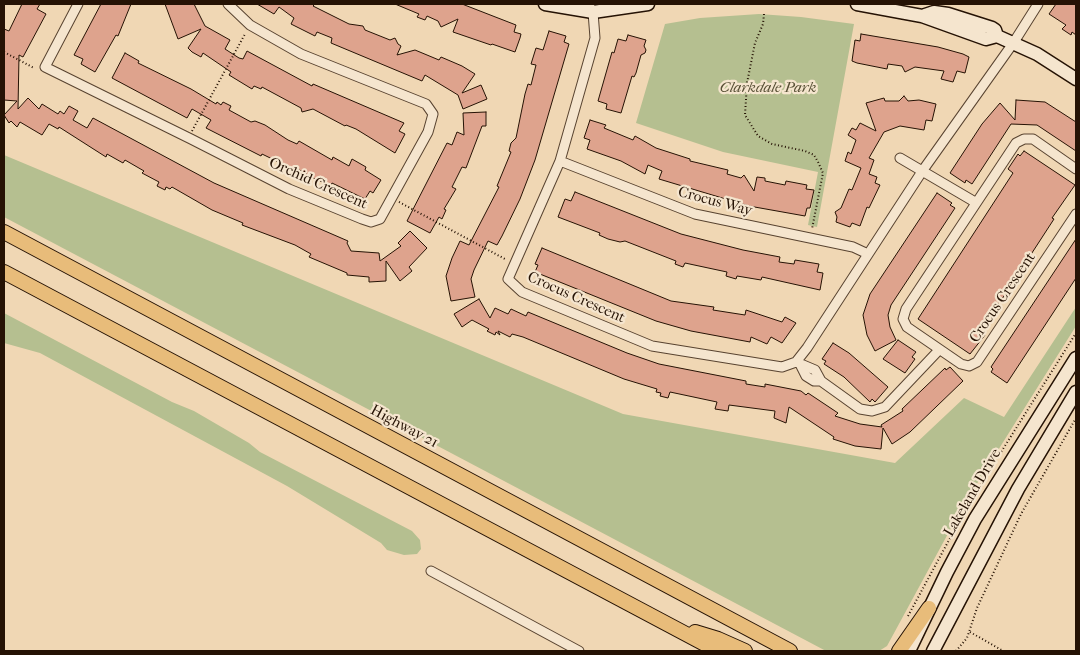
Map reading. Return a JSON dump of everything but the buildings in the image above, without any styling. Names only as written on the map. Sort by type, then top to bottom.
[{"type":"main road","points":[[545,4],[590,8],[648,4]]},
{"type":"main road","points":[[857,4],[922,16],[986,38],[997,36],[1014,42],[1037,54],[1076,79]]},
{"type":"main road","name":"Highway 21","points":[[4,232],[790,651]]},
{"type":"main road","points":[[4,272],[718,651]]},
{"type":"main road","name":"Lakeland Drive","points":[[908,651],[997,482],[1076,358]]},
{"type":"main road","points":[[933,651],[1018,488],[1076,392]]},
{"type":"main road","points":[[899,651],[929,608]]},
{"type":"main road","points":[[666,623],[718,639],[745,651]]},
{"type":"street","name":"Orchid Crescent","points":[[78,4],[44,67],[289,189],[371,222],[380,219],[428,132],[433,114],[426,104],[301,54],[250,25],[228,4]]},
{"type":"street","points":[[939,350],[885,407],[872,411],[860,410],[821,381],[815,370],[798,364],[923,170],[1014,42],[1038,4]]},
{"type":"street","name":"Crocus Crescent","points":[[590,8],[595,38],[560,161],[508,279],[522,292],[652,346],[782,367],[798,364]]},
{"type":"street","name":"Crocus Crescent","points":[[1076,168],[1033,139],[1020,140],[975,202],[903,314],[907,327],[961,364],[969,366],[977,362],[1076,214]]},
{"type":"street","points":[[900,158],[975,202]]},
{"type":"street","name":"Crocus Way","points":[[560,161],[695,214],[852,247],[868,254]]},
{"type":"street","points":[[431,571],[579,651]]},
{"type":"path","points":[[764,14],[755,43],[747,84],[745,115],[758,136],[772,144],[806,151],[814,156],[818,162],[822,173],[812,230]]},
{"type":"path","points":[[191,133],[246,32]]},
{"type":"path","points":[[4,52],[34,68]]},
{"type":"path","points":[[399,202],[505,259]]},
{"type":"path","points":[[956,651],[970,632],[977,608],[1018,520],[1076,418]]},
{"type":"path","points":[[970,632],[1003,651]]},
{"type":"green space","name":"Clarkdale Park","points":[[759,14],[854,24],[817,227],[808,225],[818,172],[723,152],[636,123],[665,24],[700,18]]},
{"type":"green space","points":[[4,155],[623,414],[895,463],[964,398],[1004,417],[1076,307],[1076,326],[963,506],[887,646],[879,651],[826,651],[4,217]]},
{"type":"green space","points":[[4,313],[172,402],[194,411],[249,443],[260,452],[412,531],[420,540],[421,549],[417,554],[404,555],[387,550],[381,543],[287,486],[40,353],[4,343]]}]
